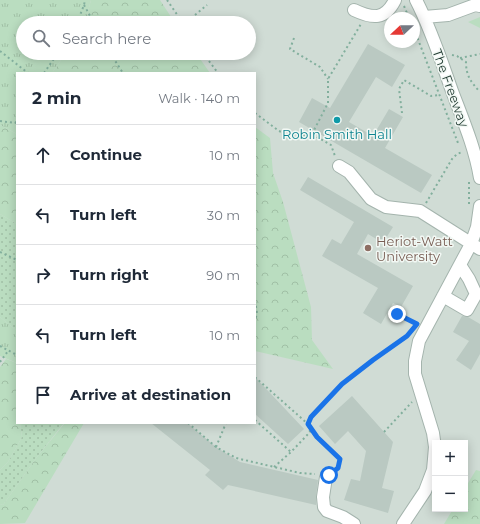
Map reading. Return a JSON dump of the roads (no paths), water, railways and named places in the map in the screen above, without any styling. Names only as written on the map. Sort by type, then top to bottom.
[{"type":"lane","points":[[354,10],[366,16],[382,16],[388,12],[395,0]]},
{"type":"lane","name":"The Freeway","points":[[416,0],[430,29],[476,158],[474,178]]},
{"type":"lane","points":[[424,17],[448,15],[475,5],[480,6]]},
{"type":"lane","points":[[430,29],[448,15]]},
{"type":"lane","points":[[339,166],[349,172],[371,199],[386,207],[420,211],[475,246]]},
{"type":"lane","points":[[403,524],[426,491],[433,470],[435,447],[433,433],[417,383],[415,361],[419,341],[460,265],[475,246],[477,211]]},
{"type":"lane","points":[[443,296],[467,310],[476,294],[460,265]]},
{"type":"lane","points":[[327,476],[323,497],[324,507],[327,511],[343,517],[354,524]]},
{"type":"place","name":"Robin Smith Hall","points":[[337,120]]},
{"type":"place","name":"Heriot-Watt University","points":[[368,248]]}]
